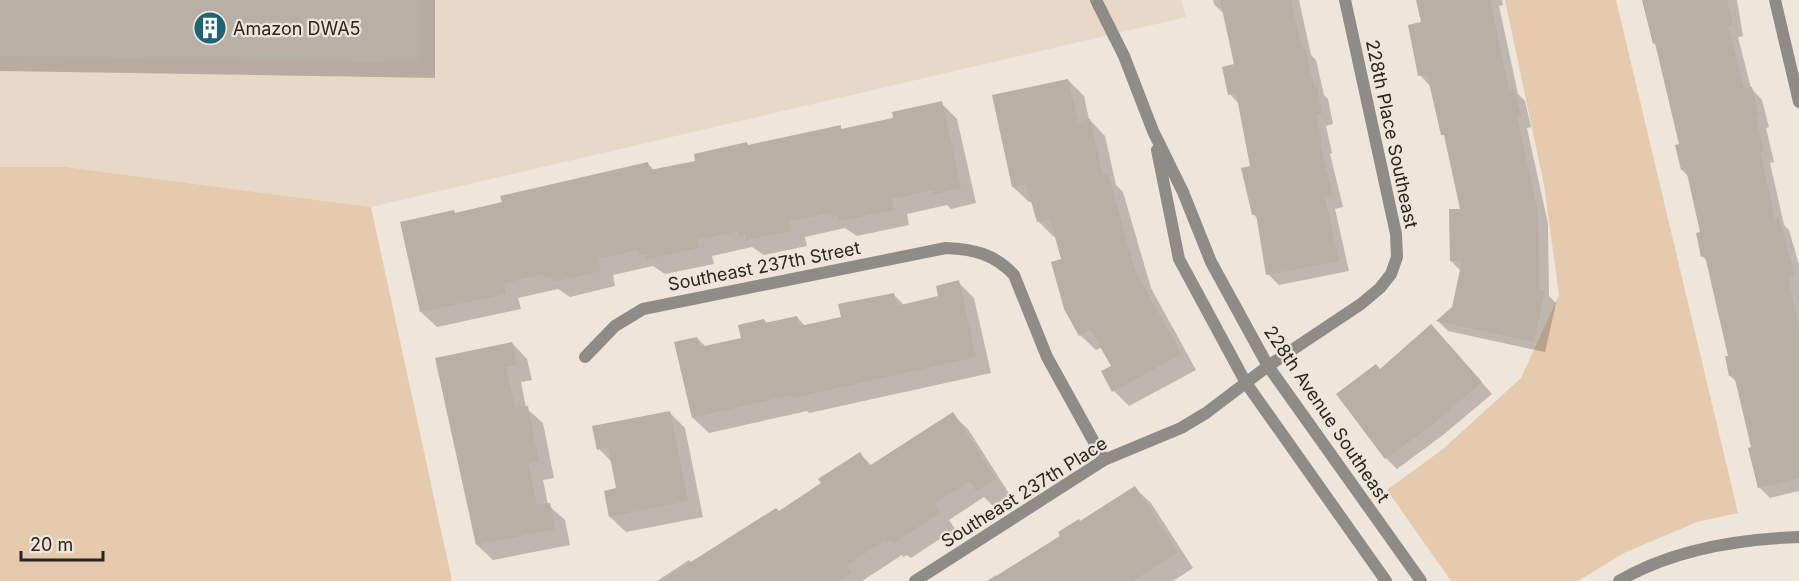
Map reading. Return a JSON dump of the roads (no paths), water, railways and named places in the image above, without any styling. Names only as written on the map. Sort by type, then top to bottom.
[{"type":"street","name":"228th Avenue Southeast","points":[[1096,0],[1124,56],[1211,262],[1268,366],[1421,581]]},
{"type":"street","name":"228th Place Southeast","points":[[1246,383],[1361,304],[1391,274],[1397,257],[1396,234],[1345,0]]},
{"type":"street","points":[[1775,0],[1799,102]]},
{"type":"street","name":"228th Avenue Southeast","points":[[1154,131],[1179,259],[1246,383],[1386,581]]},
{"type":"street","name":"Southeast 237th Street","points":[[585,357],[615,326],[643,309],[946,248],[967,249],[992,256],[1014,275],[1047,357],[1104,460]]},
{"type":"street","name":"Southeast 237th Place","points":[[915,581],[1104,460],[1181,428],[1206,413],[1246,383]]},
{"type":"street","points":[[1619,581],[1679,555],[1720,544],[1756,539],[1799,537]]},
{"type":"place","name":"Amazon DWA5","points":[[210,28]]}]
